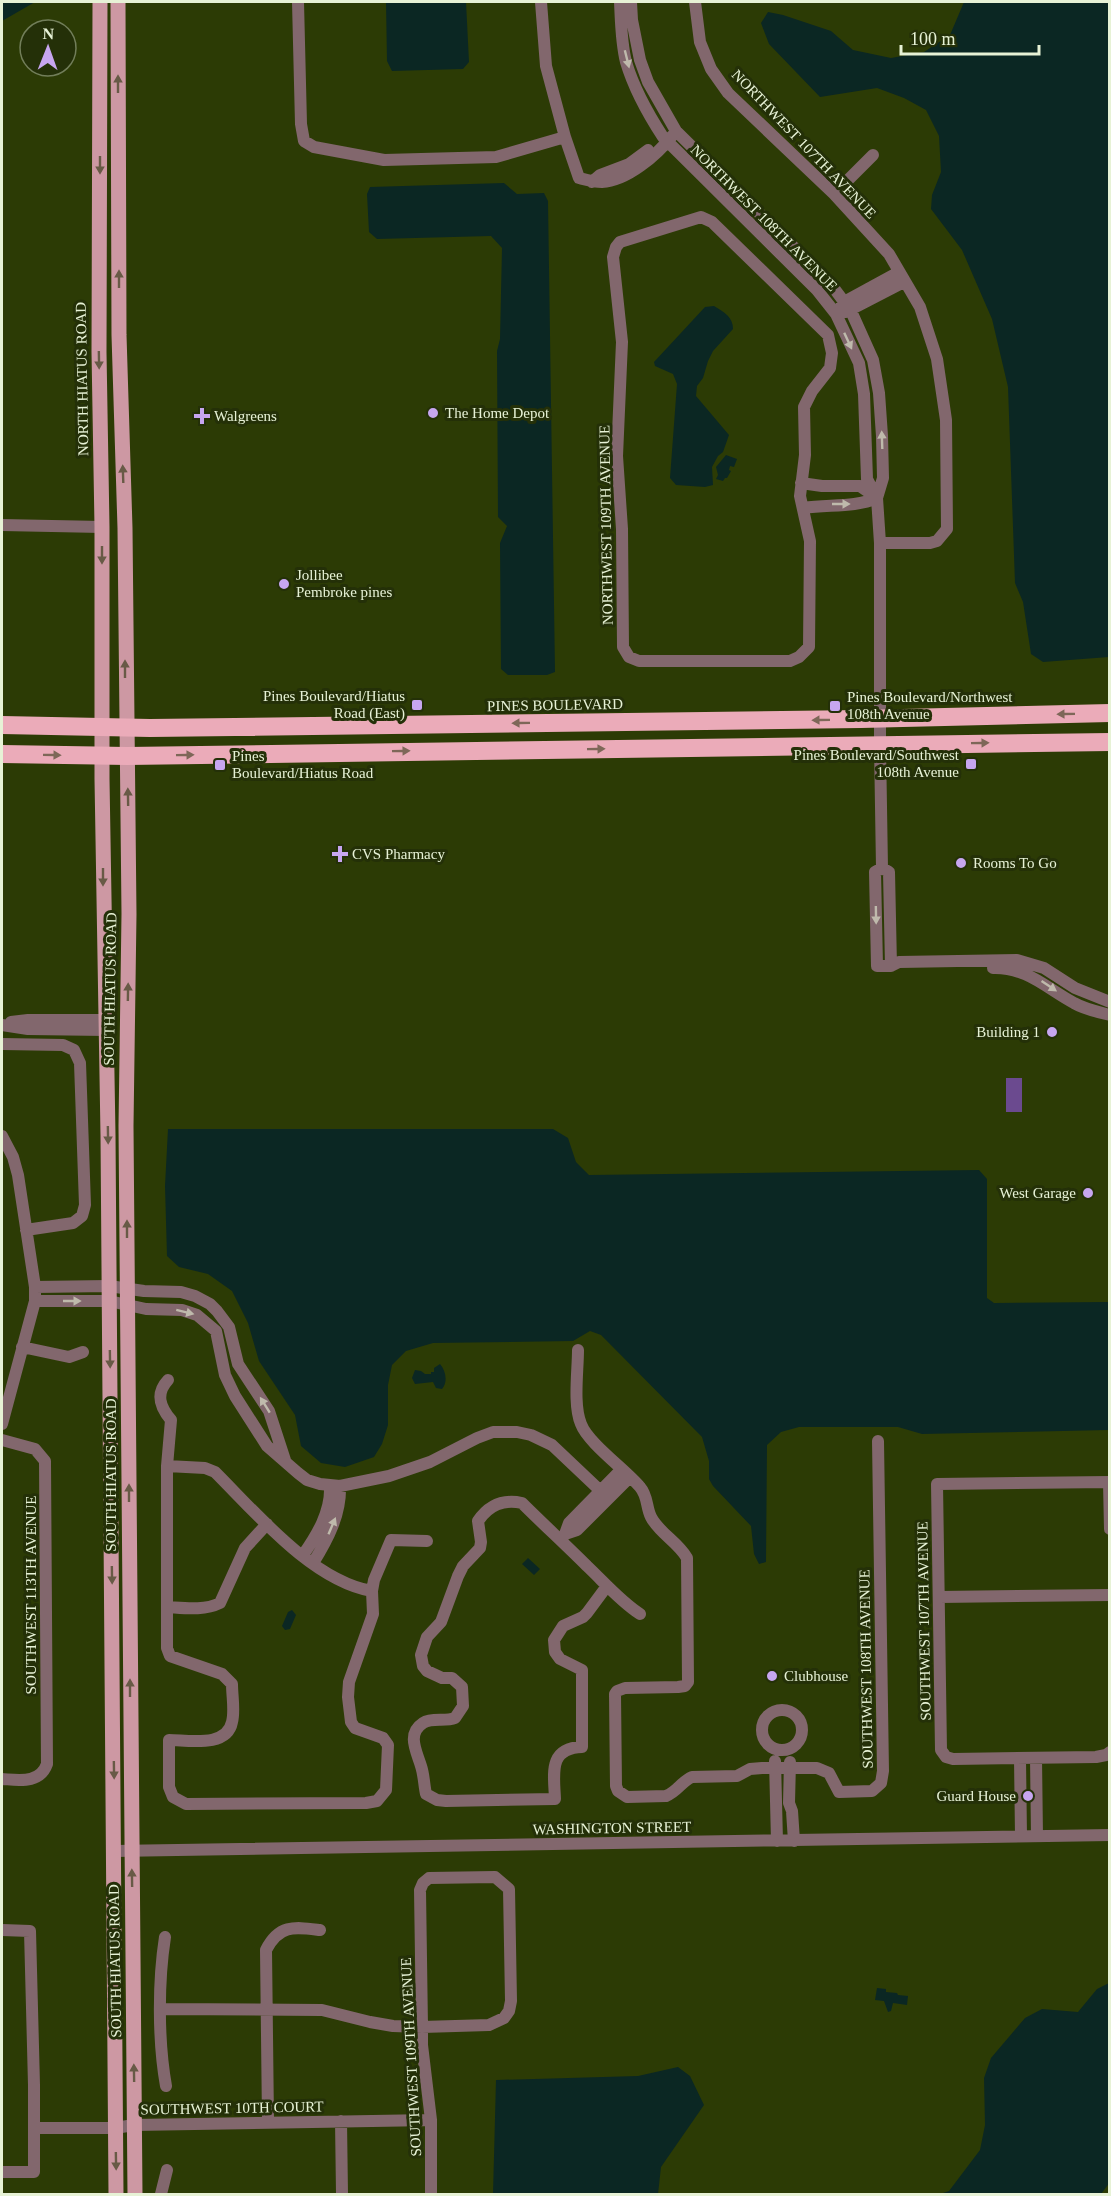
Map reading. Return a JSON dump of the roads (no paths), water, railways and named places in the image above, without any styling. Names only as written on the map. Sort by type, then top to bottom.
[{"type":"highway","name":"PINES BOULEVARD","points":[[2,725],[126,728],[879,719],[1110,713]]},
{"type":"highway","points":[[2,754],[127,756],[1110,742]]},
{"type":"main road","name":"NORTH HIATUS ROAD","points":[[100,2],[99,352],[102,756]]},
{"type":"main road","points":[[118,2],[119,335],[125,528],[127,756]]},
{"type":"main road","name":"SOUTH HIATUS ROAD","points":[[102,756],[116,2194]]},
{"type":"main road","name":"SOUTH HIATUS ROAD","points":[[127,756],[129,914],[126,1126],[135,2194]]},
{"type":"main road","points":[[104,941],[113,955],[115,1007],[118,1018],[127,1030]]},
{"type":"main road","points":[[106,1025],[114,1032],[119,1045],[119,1102],[126,1126]]},
{"type":"street","points":[[298,2],[301,124],[304,141],[314,147],[384,160],[496,157],[565,137]]},
{"type":"street","points":[[541,2],[546,66],[565,137],[579,178],[592,182],[605,182],[633,171],[660,151],[666,140],[676,131]]},
{"type":"street","name":"NORTHWEST 108TH AVENUE","points":[[620,2],[627,62],[645,107],[666,140],[817,290],[836,314],[859,363],[864,394],[867,479],[877,498]]},
{"type":"street","name":"NORTHWEST 108TH AVENUE","points":[[631,2],[640,60],[653,92],[676,131],[821,275],[848,306],[873,360],[879,393],[883,478],[877,498],[880,543],[879,719],[882,868]]},
{"type":"street","name":"NORTHWEST 107TH AVENUE","points":[[695,2],[700,42],[711,69],[728,93],[834,194],[889,254],[920,307],[937,359],[946,420],[947,529],[938,541],[930,543],[880,543]]},
{"type":"street","points":[[834,194],[873,155]]},
{"type":"street","name":"NORTHWEST 109TH AVENUE","points":[[801,483],[806,455],[804,407],[812,391],[830,368],[832,353],[828,335],[712,222],[701,217],[620,242],[616,247],[614,257],[622,342],[616,456],[622,529],[623,647],[628,657],[639,661],[790,661],[799,657],[809,647],[810,541],[804,508]]},
{"type":"street","points":[[836,314],[902,277]]},
{"type":"street","points":[[801,483],[822,486],[860,486],[877,498],[861,504],[825,504],[804,508],[800,495],[801,483]]},
{"type":"street","points":[[2,525],[102,527]]},
{"type":"street","name":"NORTHWEST 108TH AVENUE","points":[[882,868],[889,872],[891,966],[877,966],[875,872],[882,868]]},
{"type":"street","points":[[891,966],[899,962],[1017,960],[1044,968],[1075,988],[1110,1002]]},
{"type":"street","points":[[891,966],[898,970],[1012,969],[1039,979],[1074,1004],[1110,1015]]},
{"type":"street","points":[[2,1024],[27,1020],[106,1025]]},
{"type":"street","points":[[2,1044],[63,1046],[74,1050],[80,1063],[86,1205],[82,1216],[74,1223],[26,1230]]},
{"type":"street","points":[[2,1136],[13,1157],[18,1175],[35,1287],[35,1301],[2,1424]]},
{"type":"street","points":[[35,1287],[109,1293],[127,1304],[146,1309],[182,1310],[197,1315],[207,1322],[216,1331],[225,1375],[235,1396],[267,1446],[307,1480],[335,1486],[382,1478],[410,1470],[448,1454],[477,1438],[503,1431],[531,1434],[552,1445],[604,1494]]},
{"type":"street","points":[[35,1301],[109,1293],[128,1287],[144,1291],[188,1293],[202,1299],[217,1311],[229,1327],[238,1364],[269,1411],[285,1460]]},
{"type":"street","points":[[22,1347],[69,1357],[83,1352]]},
{"type":"street","points":[[578,1350],[578,1403],[581,1426],[644,1492],[651,1517],[677,1543],[687,1558],[688,1682],[685,1686],[678,1687],[625,1688],[617,1691],[615,1699],[618,1791],[627,1797],[666,1796],[672,1794],[692,1777],[737,1776],[750,1769],[785,1769],[795,1779],[796,1802],[791,1807]]},
{"type":"street","points":[[168,1380],[162,1387],[160,1396],[162,1408],[171,1420],[167,1466],[167,1648],[171,1656],[222,1674],[232,1684],[232,1722],[228,1733],[216,1740],[169,1740],[169,1787],[173,1797],[186,1804],[366,1803],[383,1797],[388,1784],[386,1740],[355,1728],[351,1722],[348,1697],[351,1672],[373,1614],[374,1580],[391,1540],[427,1541]]},
{"type":"street","name":"SOUTHWEST 113TH AVENUE","points":[[2,1440],[35,1449],[45,1461],[47,1764],[40,1776],[32,1779],[2,1779]]},
{"type":"street","name":"SOUTHWEST 108TH AVENUE","points":[[785,1769],[823,1770],[829,1773],[839,1792],[844,1793],[872,1791],[881,1783],[883,1777],[878,1441]]},
{"type":"street","points":[[167,1466],[205,1468],[215,1472],[267,1524],[308,1559],[336,1580],[358,1589],[372,1591]]},
{"type":"street","points":[[563,1537],[577,1530],[604,1494],[626,1473]]},
{"type":"street","points":[[1109,1482],[1110,1529]]},
{"type":"street","name":"SOUTHWEST 107TH AVENUE","points":[[1020,1759],[956,1759],[946,1757],[941,1750],[937,1484],[1109,1482]]},
{"type":"street","points":[[308,1559],[322,1549],[339,1510],[335,1486]]},
{"type":"street","points":[[607,1586],[587,1613],[563,1626],[554,1640],[555,1652],[560,1659],[582,1670],[582,1747],[565,1750],[558,1756],[554,1766],[555,1799],[436,1800],[426,1794],[421,1765],[413,1742],[417,1728],[423,1722],[450,1720],[458,1715],[463,1706],[462,1687],[452,1678],[442,1678],[427,1671],[423,1666],[421,1655],[427,1637],[441,1622],[463,1566],[480,1548],[481,1535],[478,1521],[483,1513],[497,1504],[522,1503],[563,1537],[607,1586],[640,1614]]},
{"type":"street","points":[[167,1607],[203,1608],[213,1607],[220,1603],[245,1548],[267,1524]]},
{"type":"street","points":[[939,1597],[1110,1595]]},
{"type":"street","points":[[777,1841],[776,1802],[785,1769],[783,1750]]},
{"type":"street","points":[[1021,1836],[1020,1759],[1096,1757],[1108,1754]]},
{"type":"street","points":[[1036,1758],[1037,1836]]},
{"type":"street","points":[[1020,1788],[1036,1788]]},
{"type":"street","points":[[776,1802],[791,1807]]},
{"type":"street","points":[[791,1807],[794,1841]]},
{"type":"street","name":"WASHINGTON STREET","points":[[114,1851],[1110,1835]]},
{"type":"street","name":"SOUTHWEST 109TH AVENUE","points":[[422,2026],[489,2025],[504,2018],[509,2011],[511,2001],[509,1889],[495,1877],[429,1878],[420,1890],[422,2045],[430,2120],[431,2194]]},
{"type":"street","points":[[268,2121],[266,1950],[272,1938],[286,1929],[297,1927],[320,1930]]},
{"type":"street","points":[[2,1930],[30,1931],[34,2085],[34,2172],[2,2172]]},
{"type":"street","points":[[165,1937],[161,1964],[161,2009],[162,2064],[166,2086]]},
{"type":"street","points":[[161,2009],[321,2010],[393,2026],[422,2026]]},
{"type":"street","name":"SOUTHWEST 10TH COURT","points":[[34,2128],[115,2128],[134,2125],[268,2121],[430,2120]]},
{"type":"street","points":[[341,2121],[342,2194]]},
{"type":"street","points":[[161,2194],[167,2170]]},
{"type":"water","points":[[2,2],[35,2],[2,21]]},
{"type":"water","points":[[386,2],[466,2],[469,62],[463,69],[392,71],[387,61]]},
{"type":"water","points":[[964,2],[1109,2],[1109,657],[1043,662],[1031,654],[1023,602],[1015,583],[1008,387],[992,319],[962,250],[931,209],[932,195],[941,172],[939,136],[926,110],[904,98],[877,88],[820,97],[769,44],[761,23],[768,12],[783,15],[831,31],[853,50],[891,58],[924,52],[950,35]]},
{"type":"water","points":[[504,183],[517,194],[544,193],[548,201],[555,672],[547,675],[508,675],[501,669],[500,543],[507,526],[498,517],[497,351],[500,339],[502,248],[491,236],[377,239],[369,232],[367,194],[370,187]]},
{"type":"water","points":[[714,306],[730,318],[733,329],[713,351],[703,378],[697,386],[696,396],[729,435],[723,452],[712,467],[713,485],[705,487],[676,485],[670,478],[677,384],[673,374],[655,366],[654,362],[705,307]]},
{"type":"water","points":[[726,455],[737,459],[734,467],[730,466],[731,471],[723,481],[716,479],[718,475],[716,467]]},
{"type":"water","points":[[168,1129],[553,1129],[568,1138],[576,1162],[589,1175],[979,1170],[987,1179],[987,1298],[994,1303],[1109,1302],[1109,1430],[922,1434],[898,1427],[799,1427],[781,1432],[767,1445],[766,1562],[759,1564],[754,1554],[751,1526],[709,1479],[709,1461],[702,1437],[601,1335],[590,1331],[573,1341],[433,1343],[406,1351],[392,1365],[388,1385],[388,1425],[382,1444],[374,1457],[345,1467],[321,1463],[301,1446],[295,1415],[259,1361],[248,1323],[232,1291],[208,1274],[179,1267],[167,1256],[165,1186]]},
{"type":"water","points":[[440,1364],[445,1376],[442,1389],[436,1388],[433,1382],[415,1384],[412,1378],[415,1370],[431,1374]]},
{"type":"water","points":[[528,1558],[540,1569],[534,1575],[522,1564]]},
{"type":"water","points":[[292,1610],[296,1615],[290,1629],[285,1630],[282,1626],[288,1612]]},
{"type":"water","points":[[1109,1983],[1110,2182],[1101,2194],[940,2194],[949,2191],[980,2150],[985,2125],[984,2078],[991,2058],[1025,2018],[1042,2009],[1078,2012],[1097,1989]]},
{"type":"water","points":[[877,1988],[908,1996],[907,2005],[893,2003],[891,2011],[888,2012],[884,2001],[875,2000]]},
{"type":"water","points":[[678,2067],[690,2076],[704,2105],[661,2167],[658,2194],[493,2194],[496,2080],[638,2076]]},
{"type":"place","name":"The Home Depot","points":[[433,413]]},
{"type":"place","name":"Walgreens","points":[[202,416]]},
{"type":"place","name":"Jollibee Pembroke pines","points":[[284,584]]},
{"type":"place","name":"Pines Boulevard/Hiatus Road (East)","points":[[417,705]]},
{"type":"place","name":"Pines Boulevard/Northwest 108th Avenue","points":[[835,706]]},
{"type":"place","name":"Pines Boulevard/Southwest 108th Avenue","points":[[971,764]]},
{"type":"place","name":"Pines Boulevard/Hiatus Road","points":[[220,765]]},
{"type":"place","name":"CVS Pharmacy","points":[[340,854]]},
{"type":"place","name":"Rooms To Go","points":[[961,863]]},
{"type":"place","name":"Building 1","points":[[1052,1032]]},
{"type":"place","name":"West Garage","points":[[1088,1193]]},
{"type":"place","name":"Clubhouse","points":[[772,1676]]},
{"type":"place","name":"Guard House","points":[[1028,1796]]}]
